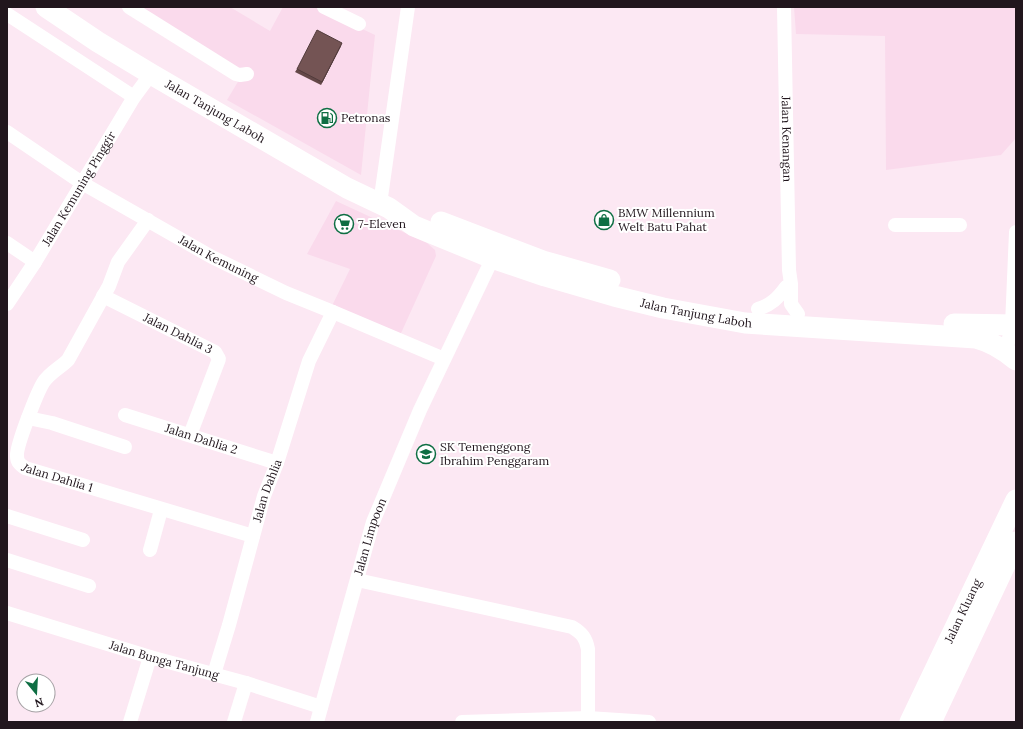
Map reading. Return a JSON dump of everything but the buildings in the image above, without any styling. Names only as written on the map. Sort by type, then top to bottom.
[{"type":"highway","name":"Jalan Tanjung Laboh","points":[[46,7],[98,42],[151,74],[347,188],[384,206],[414,226],[496,252],[559,280],[635,302],[745,323],[788,317],[912,324],[1014,325]]},
{"type":"highway","name":"Jalan Tanjung Laboh","points":[[496,252],[543,261],[656,293],[758,310],[788,317],[976,338],[988,341],[1011,356]]},
{"type":"highway","name":"Jalan Kluang","points":[[910,722],[1016,500]]},
{"type":"highway","name":"Jalan Kluang","points":[[930,717],[1016,542]]},
{"type":"street","points":[[129,7],[236,74],[247,74]]},
{"type":"street","points":[[324,7],[359,24]]},
{"type":"street","points":[[384,206],[408,7]]},
{"type":"street","name":"Jalan Kenangan","points":[[784,7],[791,284],[791,304],[788,317]]},
{"type":"street","points":[[7,14],[134,97]]},
{"type":"street","name":"Jalan Kemuning Pinggir","points":[[7,304],[134,97],[151,74]]},
{"type":"street","name":"Jalan Kemuning","points":[[7,132],[82,183],[225,264],[286,293],[444,359]]},
{"type":"street","name":"Jalan Dahlia 1","points":[[148,220],[118,262],[104,296],[68,360],[61,367],[50,374],[43,383],[28,418],[12,449],[16,455],[18,463],[25,468],[161,510],[253,536]]},
{"type":"street","points":[[895,225],[960,225]]},
{"type":"street","points":[[1011,356],[1014,325],[1016,232]]},
{"type":"street","points":[[7,243],[34,262]]},
{"type":"street","name":"Jalan Limpoon","points":[[318,722],[321,706],[373,522],[420,410],[496,252]]},
{"type":"street","name":"Jalan Kenangan","points":[[788,317],[786,287],[790,270]]},
{"type":"street","name":"Jalan Kenangan","points":[[758,310],[774,302],[786,287]]},
{"type":"street","name":"Jalan Dahlia 3","points":[[104,296],[215,352],[219,359],[190,436]]},
{"type":"street","name":"Jalan Dahlia","points":[[214,674],[229,626],[264,496],[277,463],[309,361],[333,312]]},
{"type":"street","name":"Jalan Dahlia 2","points":[[125,415],[277,463]]},
{"type":"street","points":[[28,418],[52,423],[125,447]]},
{"type":"street","points":[[150,550],[161,510]]},
{"type":"street","points":[[7,516],[83,540]]},
{"type":"street","points":[[7,560],[89,586]]},
{"type":"street","points":[[357,580],[572,627],[584,636],[588,649],[588,718]]},
{"type":"street","name":"Jalan Bunga Tanjung","points":[[7,613],[150,658],[214,674],[321,706]]},
{"type":"street","points":[[130,722],[150,658]]},
{"type":"street","points":[[234,722],[246,683]]},
{"type":"street","points":[[462,722],[588,718],[649,722]]},
{"type":"shaded area","points":[[123,7],[230,7],[270,31],[283,7],[316,7],[375,35],[361,175],[227,100],[239,80]]},
{"type":"shaded area","points":[[794,7],[1016,7],[1016,138],[1001,155],[886,170],[885,36],[796,34]]},
{"type":"shaded area","points":[[336,201],[427,243],[435,250],[436,256],[397,342],[328,314],[350,269],[307,254]]},
{"type":"place","name":"Petronas","points":[[327,118]]},
{"type":"place","name":"BMW Millennium Welt Batu Pahat","points":[[604,220]]},
{"type":"place","name":"7-Eleven","points":[[344,224]]},
{"type":"place","name":"SK Temenggong Ibrahim Penggaram","points":[[426,454]]}]
